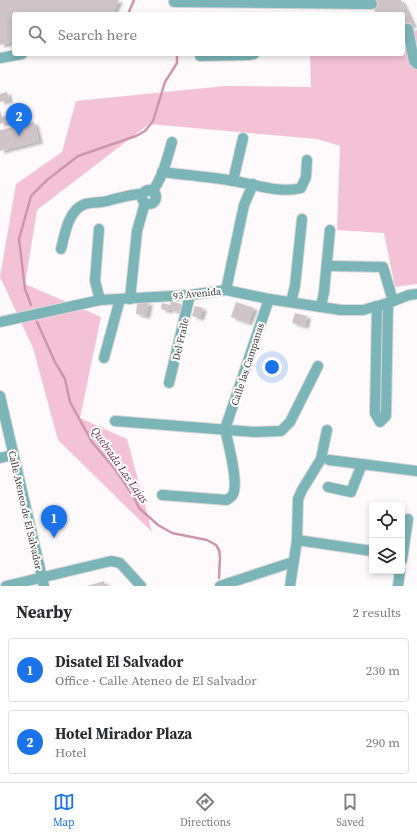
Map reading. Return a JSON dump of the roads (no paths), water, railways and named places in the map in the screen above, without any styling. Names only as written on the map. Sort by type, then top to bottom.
[{"type":"street","points":[[174,2],[372,6]]},
{"type":"street","points":[[409,29],[414,61],[417,64]]},
{"type":"street","points":[[0,58],[12,56]]},
{"type":"street","points":[[233,181],[243,138]]},
{"type":"street","points":[[104,358],[125,299],[137,231],[147,196],[162,172],[172,142]]},
{"type":"street","points":[[162,172],[295,190],[301,188],[306,177],[307,160]]},
{"type":"street","points":[[226,290],[244,205],[253,184]]},
{"type":"street","points":[[61,249],[67,225],[75,212],[84,205],[105,202],[129,194],[147,196]]},
{"type":"street","points":[[291,302],[295,286],[302,219]]},
{"type":"street","points":[[99,230],[95,281],[100,300]]},
{"type":"street","points":[[321,307],[330,230]]},
{"type":"street","points":[[332,266],[383,267],[391,302],[386,416],[380,422],[375,413],[377,306]]},
{"type":"street","name":"93 Avenida","points":[[0,322],[100,300],[226,290],[269,299],[341,310],[363,310],[409,295],[417,294]]},
{"type":"street","name":"Del Fraile","points":[[169,384],[190,294]]},
{"type":"street","name":"Calle las Campanas","points":[[225,429],[269,299]]},
{"type":"street","points":[[115,421],[254,432],[281,431],[290,422],[318,366]]},
{"type":"street","name":"Calle Ateneo de El Salvador","points":[[0,396],[43,582]]},
{"type":"street","points":[[162,495],[227,500],[232,496],[235,488],[234,474],[225,429]]},
{"type":"street","points":[[290,586],[297,540],[298,499],[321,460],[327,430]]},
{"type":"street","points":[[0,458],[13,455]]},
{"type":"street","points":[[329,460],[417,471]]},
{"type":"street","points":[[328,487],[351,492],[362,464]]},
{"type":"street","points":[[405,538],[408,519]]},
{"type":"street","points":[[297,540],[369,551]]},
{"type":"street","points":[[6,586],[43,582],[111,561],[120,563],[141,586]]},
{"type":"street","points":[[220,586],[293,562]]},
{"type":"street","points":[[398,586],[400,574]]},
{"type":"waterway","name":"Quebrada Las Lajas","points":[[129,12],[134,0]]},
{"type":"waterway","name":"Quebrada Las Lajas","points":[[31,305],[25,289],[19,239],[31,196],[47,180],[78,156],[136,136],[145,131],[153,121],[165,82],[177,63],[177,56]]},
{"type":"waterway","name":"Quebrada Las Lajas","points":[[37,322],[55,362],[65,379],[70,402],[92,442],[115,469],[134,497],[139,508],[158,525],[172,533],[207,540],[216,545],[219,550],[220,557],[219,578]]},
{"type":"place","name":"Hotel Mirador Plaza","points":[[19,136]]},
{"type":"place","name":"Disatel El Salvador","points":[[54,538]]}]
